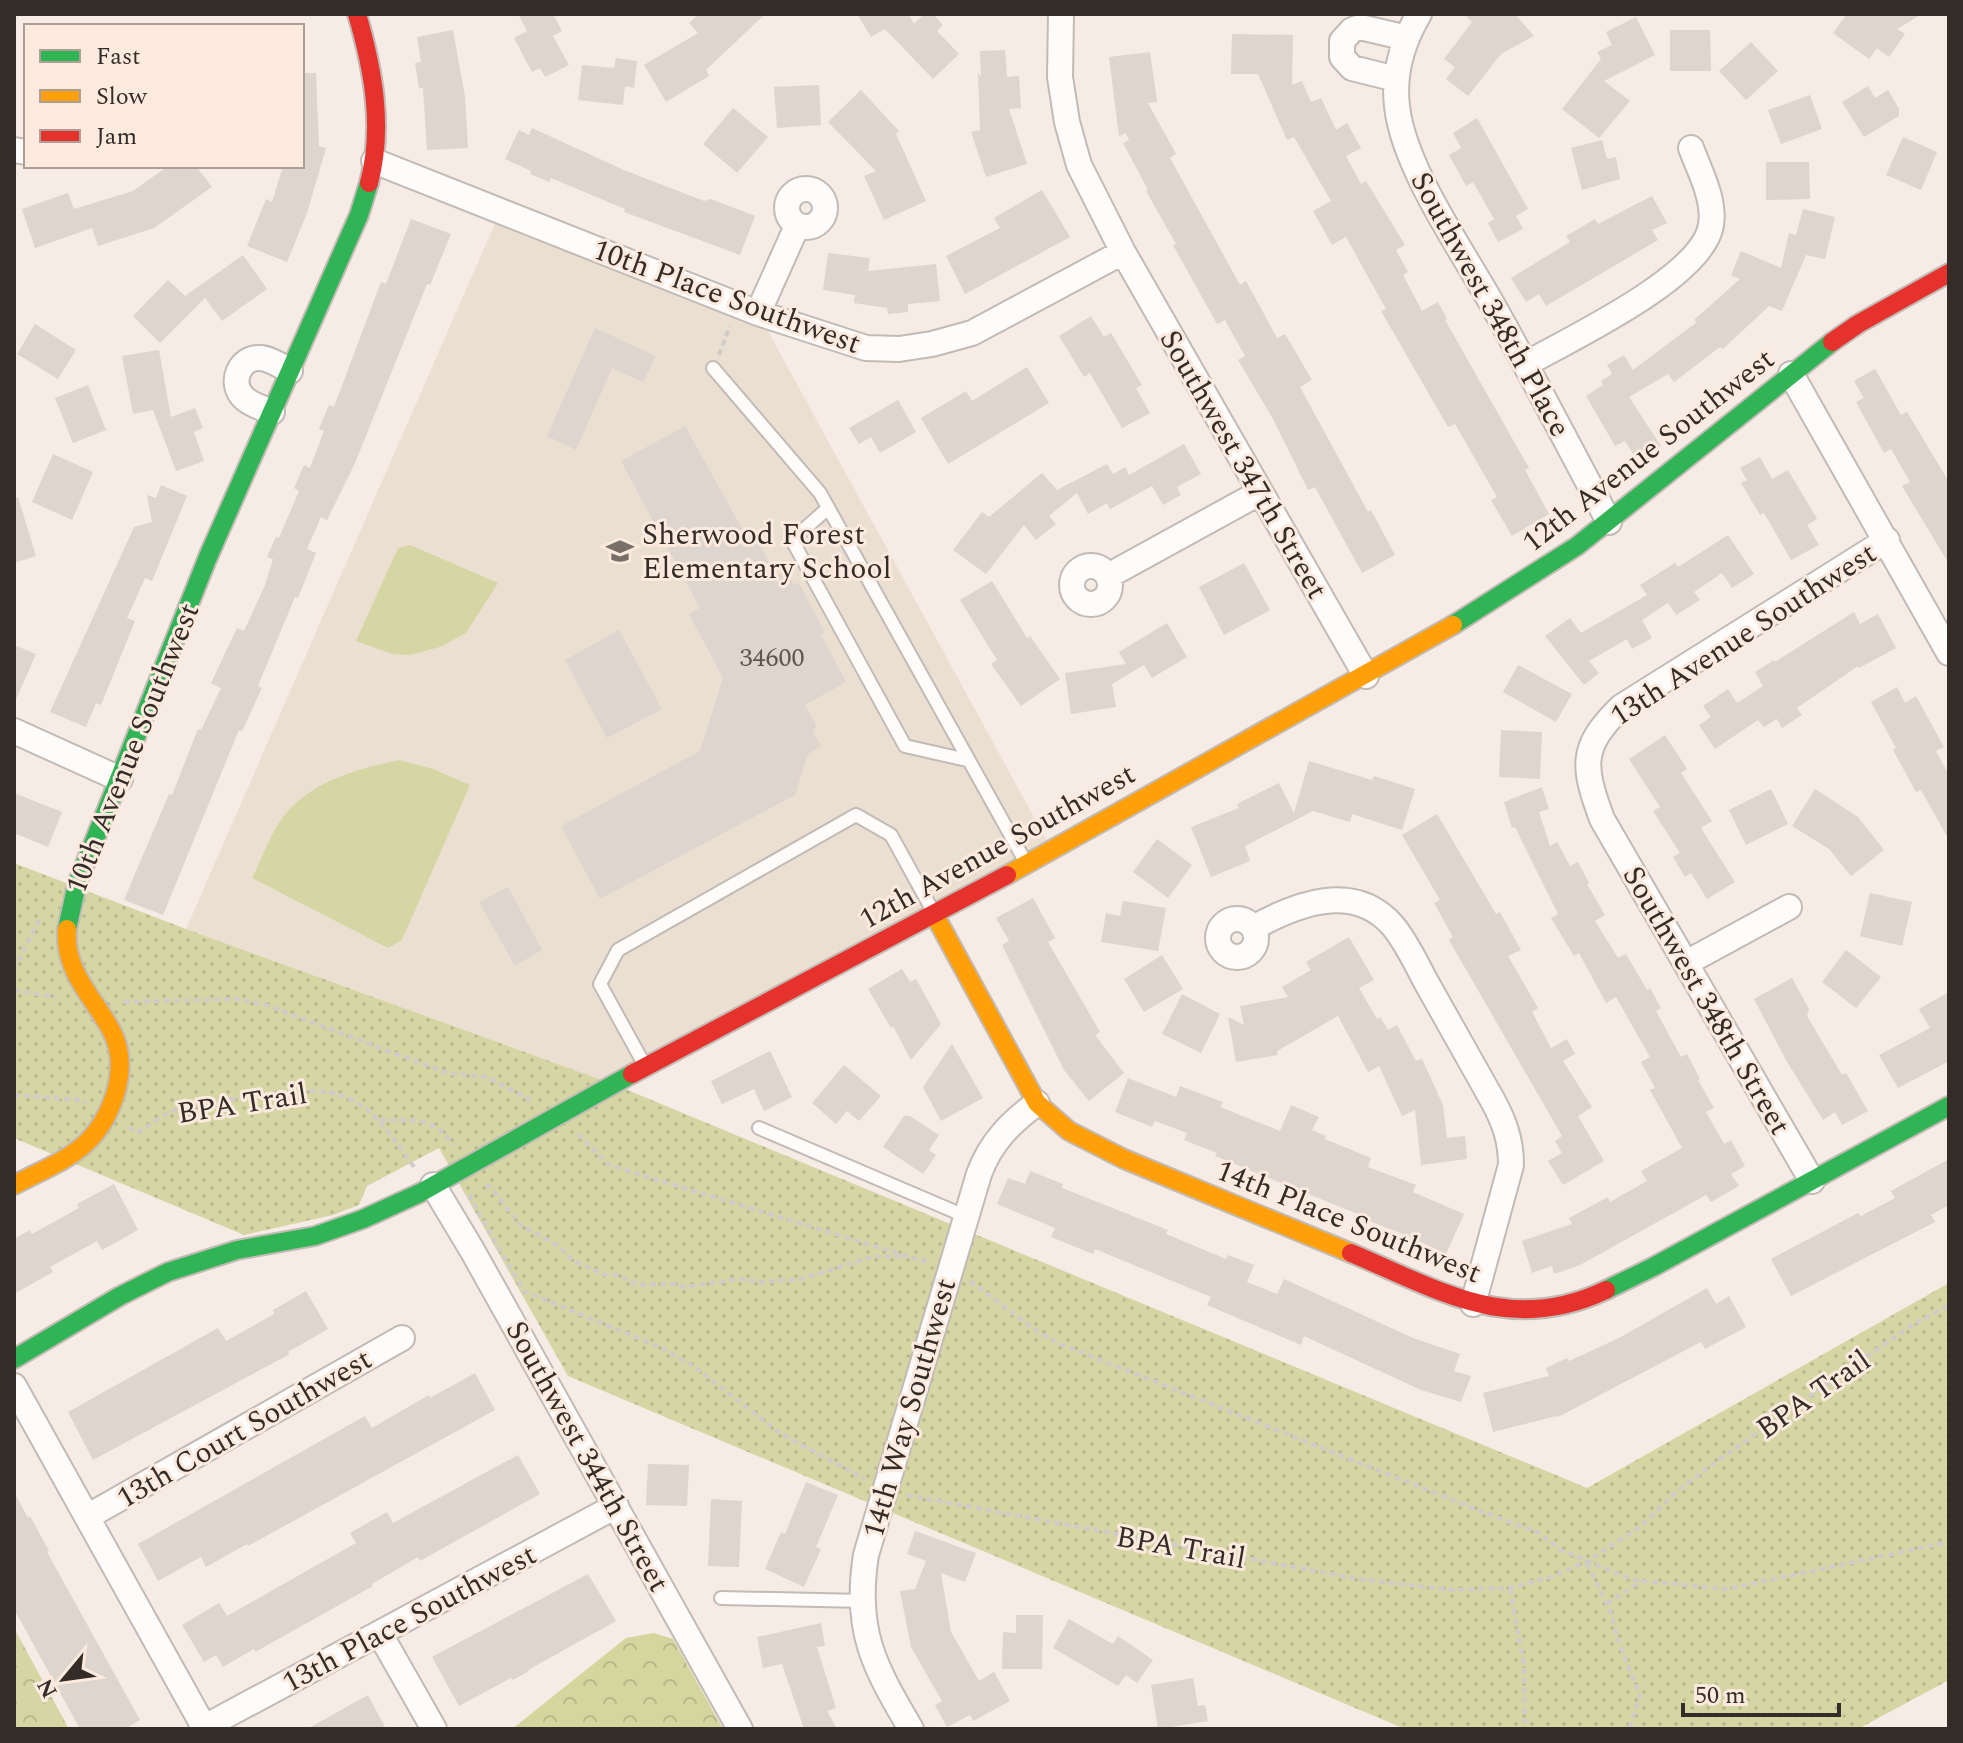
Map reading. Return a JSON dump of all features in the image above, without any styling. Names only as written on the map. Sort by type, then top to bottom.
[{"type":"street","name":"10th Avenue Southwest","points":[[108,1117],[118,1087],[120,1064],[116,1040],[72,967],[66,942],[67,916],[208,557],[359,215],[374,161],[374,97],[357,14]]},
{"type":"street","name":"Southwest 347th Street","points":[[1061,14],[1060,77],[1067,122],[1079,165],[1123,252],[1366,676]]},
{"type":"street","name":"Southwest 348th Place","points":[[1419,14],[1401,58],[1397,108],[1411,158],[1526,364],[1609,522]]},
{"type":"street","points":[[1526,364],[1672,279],[1701,248],[1711,227],[1711,203],[1691,148]]},
{"type":"street","name":"10th Place Southwest","points":[[374,161],[749,309],[866,348],[899,349],[972,333],[1123,252]]},
{"type":"street","points":[[749,309],[797,226]]},
{"type":"street","name":"12th Avenue Southwest","points":[[14,1359],[120,1296],[168,1272],[237,1250],[326,1233],[389,1208],[424,1177],[555,1117],[1027,864],[1366,676],[1460,621],[1577,546],[1823,348],[1858,324],[1949,273]]},
{"type":"street","points":[[272,412],[243,398],[237,375],[253,358],[269,360],[290,371]]},
{"type":"street","points":[[1791,374],[1949,653]]},
{"type":"street","points":[[1108,576],[1259,493]]},
{"type":"street","name":"13th Avenue Southwest","points":[[1602,819],[1589,782],[1588,760],[1594,737],[1608,719],[1629,702],[1887,540]]},
{"type":"street","points":[[14,731],[120,779]]},
{"type":"street","name":"Southwest 348th Street","points":[[1602,819],[1812,1181]]},
{"type":"street","points":[[1253,928],[1301,905],[1320,900],[1345,901],[1369,907],[1382,915],[1408,950],[1505,1124],[1511,1146],[1511,1165],[1473,1304]]},
{"type":"street","points":[[1686,963],[1789,907]]},
{"type":"street","points":[[934,914],[1037,1103]]},
{"type":"street","name":"14th Way Southwest","points":[[911,1729],[878,1673],[868,1643],[863,1601],[866,1555],[979,1174],[993,1144],[1013,1121],[1037,1103]]},
{"type":"street","name":"14th Place Southwest","points":[[1037,1103],[1069,1131],[1124,1159],[1473,1304],[1522,1311],[1570,1304],[1593,1296],[1949,1106]]},
{"type":"street","points":[[14,1185],[89,1142],[108,1117]]},
{"type":"street","name":"Southwest 344th Street","points":[[424,1177],[616,1506],[740,1729]]},
{"type":"street","name":"13th Court Southwest","points":[[87,1517],[402,1338]]},
{"type":"street","points":[[14,1386],[202,1728]]},
{"type":"street","name":"13th Place Southwest","points":[[202,1728],[616,1506]]},
{"type":"street","points":[[380,1634],[434,1729]]},
{"type":"lane","points":[[713,368],[820,493],[1027,864]]},
{"type":"lane","points":[[827,509],[792,540],[905,746],[967,760]]},
{"type":"lane","points":[[646,1067],[600,984],[618,950],[856,815],[891,835],[934,914]]},
{"type":"lane","points":[[759,1128],[965,1216]]},
{"type":"lane","points":[[721,1598],[863,1601]]},
{"type":"path","points":[[713,368],[749,309]]},
{"type":"path","points":[[14,990],[125,1002],[237,999],[266,1005],[447,1073],[487,1077],[521,1094],[575,1131],[609,1165],[949,1269],[974,1283],[1038,1332],[1058,1343],[1513,1522],[1539,1533],[1561,1550],[1586,1562],[1641,1580],[1727,1589],[1949,1542]]},
{"type":"path","name":"BPA Trail","points":[[14,1095],[81,1100],[138,1132],[175,1110],[290,1091],[314,1090],[346,1097],[363,1106],[380,1120],[424,1177]]},
{"type":"path","points":[[380,1120],[431,1123],[441,1129],[454,1147]]},
{"type":"path","name":"BPA Trail","points":[[910,1257],[875,1256],[801,1279],[789,1278],[778,1282],[739,1279],[685,1287],[676,1284],[638,1285],[574,1261],[558,1246],[519,1224],[490,1186],[476,1187],[470,1198],[524,1291],[662,1348],[696,1368],[781,1434],[885,1490],[1358,1579],[1451,1590],[1509,1588],[1551,1577],[1586,1562],[1640,1527],[1677,1491],[1720,1459],[1912,1325],[1949,1305]]},
{"type":"path","points":[[1586,1562],[1607,1604],[1640,1696],[1629,1729]]},
{"type":"path","points":[[1607,1604],[1641,1580]]},
{"type":"path","points":[[1509,1588],[1524,1665],[1525,1729]]},
{"type":"shaded area","name":"Sherwood Forest Elementary School","points":[[500,212],[758,313],[1052,850],[613,1084],[186,929]]},
{"type":"green space","points":[[410,545],[498,583],[466,633],[440,647],[410,655],[392,654],[356,641],[398,548]]},
{"type":"green space","points":[[399,760],[433,769],[470,785],[402,940],[388,948],[252,878],[278,824],[307,794],[351,772]]},
{"type":"green space","points":[[14,863],[613,1084],[1587,1488],[1949,1283],[1949,1680],[1858,1729],[1405,1729],[568,1376],[439,1148],[367,1186],[359,1205],[333,1215],[244,1235],[14,1138]]},
{"type":"green space","points":[[14,1628],[69,1729],[14,1729]]},
{"type":"green space","points":[[654,1633],[673,1639],[723,1729],[512,1729],[626,1638]]},
{"type":"building","points":[[518,14],[553,14],[562,31],[553,36],[569,65],[545,77],[540,68],[532,72],[514,38],[527,31]]},
{"type":"building","points":[[699,14],[765,14],[706,70],[709,76],[666,102],[644,65],[698,33],[689,23]]},
{"type":"building","points":[[857,14],[911,14],[914,24],[924,14],[933,14],[943,25],[937,31],[959,54],[933,79],[885,29],[871,37]]},
{"type":"building","points":[[1464,14],[1515,14],[1534,36],[1501,54],[1468,96],[1446,79],[1455,67],[1444,59],[1472,22]]},
{"type":"building","points":[[1847,14],[1922,14],[1897,29],[1905,34],[1889,57],[1877,48],[1869,59],[1833,33]]},
{"type":"building","points":[[1636,17],[1655,55],[1604,81],[1630,101],[1599,138],[1562,109],[1601,59],[1597,52],[1612,45],[1606,32]]},
{"type":"building","points":[[453,30],[465,97],[468,148],[427,150],[423,88],[419,88],[415,63],[421,62],[417,37]]},
{"type":"building","points":[[1670,30],[1710,30],[1711,71],[1670,71]]},
{"type":"building","points":[[1232,34],[1293,35],[1292,85],[1302,81],[1311,102],[1321,98],[1336,130],[1347,123],[1361,148],[1346,156],[1361,184],[1366,181],[1405,245],[1396,250],[1408,272],[1403,275],[1422,311],[1438,302],[1445,320],[1529,468],[1525,470],[1549,514],[1512,536],[1491,500],[1497,497],[1455,424],[1448,427],[1381,311],[1386,309],[1346,237],[1332,245],[1313,211],[1331,201],[1294,137],[1287,140],[1258,74],[1231,74]]},
{"type":"building","points":[[1751,42],[1778,71],[1746,100],[1719,71]]},
{"type":"building","points":[[1005,50],[1007,77],[1019,76],[1021,108],[1009,109],[1027,164],[986,177],[971,132],[980,130],[980,51]]},
{"type":"building","points":[[1150,52],[1157,102],[1148,103],[1176,154],[1170,158],[1240,285],[1246,281],[1277,338],[1285,334],[1312,380],[1300,387],[1395,555],[1362,573],[1315,487],[1308,490],[1273,419],[1238,360],[1245,356],[1225,320],[1217,324],[1173,245],[1176,244],[1123,143],[1129,140],[1126,133],[1119,136],[1109,57]]},
{"type":"building","points":[[616,58],[637,61],[634,88],[625,86],[623,105],[578,100],[582,65],[614,68]]},
{"type":"building","points":[[304,73],[316,73],[319,146],[326,148],[307,213],[287,262],[247,246],[266,199],[272,202],[282,168],[304,168]]},
{"type":"building","points":[[819,85],[821,125],[777,128],[774,87]]},
{"type":"building","points":[[1868,86],[1875,98],[1888,90],[1899,109],[1899,116],[1864,137],[1842,102]]},
{"type":"building","points":[[861,90],[899,131],[896,134],[926,201],[884,220],[864,176],[876,171],[828,122]]},
{"type":"building","points":[[1810,95],[1822,129],[1781,144],[1768,110]]},
{"type":"building","points":[[733,108],[768,137],[737,173],[703,144]]},
{"type":"building","points":[[1477,118],[1528,209],[1516,216],[1523,229],[1498,242],[1488,223],[1494,219],[1473,182],[1466,186],[1449,155],[1461,148],[1453,133]]},
{"type":"building","points":[[532,128],[624,170],[704,201],[711,199],[755,216],[740,255],[624,212],[625,209],[551,178],[549,182],[505,159],[519,130],[529,135]]},
{"type":"building","points":[[1903,137],[1937,152],[1921,190],[1886,175]]},
{"type":"building","points":[[1602,140],[1607,159],[1616,157],[1620,179],[1582,190],[1571,148]]},
{"type":"building","points":[[1766,162],[1809,162],[1810,199],[1766,200]]},
{"type":"building","points":[[165,168],[198,168],[212,187],[154,228],[98,246],[92,228],[35,248],[22,209],[68,193],[74,209],[133,191]]},
{"type":"building","points":[[1042,190],[1070,237],[965,294],[946,256],[1000,228],[994,218]]},
{"type":"building","points":[[1652,196],[1667,223],[1652,230],[1658,240],[1546,306],[1539,294],[1526,302],[1511,278],[1570,242],[1566,236],[1595,219],[1598,224]]},
{"type":"building","points":[[1803,209],[1835,217],[1825,259],[1806,255],[1782,311],[1769,306],[1723,349],[1720,347],[1674,382],[1668,374],[1629,397],[1661,446],[1637,460],[1625,441],[1615,446],[1586,396],[1603,385],[1601,381],[1612,374],[1607,365],[1624,355],[1633,370],[1697,322],[1694,320],[1740,279],[1731,275],[1741,251],[1781,268],[1789,233],[1796,235]]},
{"type":"building","points":[[411,219],[451,234],[430,285],[427,284],[355,463],[327,520],[321,517],[307,549],[316,553],[258,686],[262,688],[242,731],[239,730],[163,915],[124,900],[198,729],[201,730],[221,688],[211,683],[237,628],[244,631],[265,585],[273,559],[267,557],[276,537],[279,538],[299,491],[294,488],[304,465],[310,468],[324,431],[319,429],[329,405],[334,407],[381,282],[386,284]]},
{"type":"building","points":[[828,253],[870,258],[868,271],[936,264],[940,301],[908,304],[908,312],[888,314],[887,308],[854,303],[855,295],[823,290]]},
{"type":"building","points":[[243,255],[267,289],[222,321],[205,298],[160,343],[133,316],[168,280],[185,296]]},
{"type":"building","points":[[1091,316],[1104,337],[1111,333],[1142,385],[1136,388],[1150,413],[1122,428],[1090,373],[1084,377],[1059,336]]},
{"type":"building","points":[[35,324],[76,350],[58,379],[17,354]]},
{"type":"building","points":[[595,328],[656,356],[643,382],[612,368],[576,450],[547,436]]},
{"type":"building","points":[[159,350],[171,417],[195,408],[203,428],[194,432],[204,461],[176,471],[153,410],[133,414],[122,356]]},
{"type":"building","points":[[1027,367],[1049,403],[948,464],[921,418],[966,391],[972,401]]},
{"type":"building","points":[[1875,369],[1901,415],[1907,412],[1949,482],[1949,564],[1902,486],[1910,482],[1891,449],[1884,453],[1856,402],[1864,398],[1854,381]]},
{"type":"building","points":[[88,385],[106,430],[73,443],[55,398]]},
{"type":"building","points":[[898,400],[916,432],[880,453],[871,437],[859,444],[849,428]]},
{"type":"building","points":[[685,426],[750,543],[757,539],[776,575],[786,570],[794,585],[799,583],[825,633],[821,635],[846,682],[805,705],[816,725],[813,733],[821,745],[808,754],[795,795],[600,899],[561,826],[700,751],[723,678],[689,614],[700,608],[621,461]]},
{"type":"building","points":[[1184,444],[1201,474],[1177,487],[1181,495],[1163,505],[1152,486],[1110,509],[1107,503],[1088,514],[1077,493],[1049,516],[1056,524],[1036,540],[1024,525],[986,574],[953,550],[982,512],[989,517],[1042,473],[1057,490],[1107,464],[1113,474],[1125,467],[1129,475]]},
{"type":"building","points":[[53,454],[93,472],[72,520],[32,502]]},
{"type":"building","points":[[1760,457],[1772,479],[1788,470],[1817,519],[1807,525],[1819,545],[1791,560],[1764,513],[1760,515],[1741,483],[1747,480],[1740,468]]},
{"type":"building","points":[[161,485],[187,496],[152,581],[145,578],[127,618],[135,621],[101,705],[96,703],[86,727],[50,712],[134,527],[152,522],[147,495],[156,498]]},
{"type":"building","points":[[18,497],[36,556],[14,563],[14,498]]},
{"type":"building","points":[[1728,535],[1754,574],[1732,588],[1722,573],[1694,592],[1700,600],[1676,615],[1668,603],[1642,620],[1652,638],[1632,649],[1627,639],[1589,661],[1599,673],[1584,685],[1545,636],[1570,618],[1581,633],[1647,595],[1640,585],[1675,563],[1678,567]]},
{"type":"building","points":[[1244,563],[1270,610],[1224,635],[1199,587]]},
{"type":"building","points":[[992,581],[1027,638],[1030,636],[1060,679],[1021,706],[991,664],[997,660],[960,600]]},
{"type":"building","points":[[1854,612],[1860,624],[1878,614],[1896,648],[1858,666],[1797,708],[1802,715],[1782,728],[1777,719],[1764,727],[1758,720],[1715,749],[1699,725],[1711,717],[1703,706],[1728,689],[1737,703],[1763,686],[1755,672]]},
{"type":"building","points":[[1167,623],[1187,657],[1152,678],[1144,665],[1112,684],[1116,707],[1071,714],[1065,673],[1126,664],[1119,652]]},
{"type":"building","points":[[619,630],[662,709],[607,738],[565,660]]},
{"type":"building","points":[[14,645],[36,654],[14,704]]},
{"type":"building","points":[[1518,665],[1572,694],[1556,722],[1503,692]]},
{"type":"building","points":[[1897,687],[1905,703],[1916,696],[1944,747],[1936,751],[1949,775],[1949,840],[1921,790],[1916,792],[1871,702]]},
{"type":"building","points":[[1501,730],[1542,732],[1540,779],[1499,777]]},
{"type":"building","points":[[1665,735],[1687,769],[1681,773],[1712,821],[1701,828],[1735,882],[1707,899],[1691,873],[1685,877],[1673,857],[1680,853],[1653,811],[1660,807],[1629,759]]},
{"type":"building","points":[[1309,761],[1415,789],[1402,830],[1352,814],[1350,822],[1313,811],[1245,846],[1250,861],[1211,877],[1191,827],[1239,808],[1237,804],[1279,783],[1294,813]]},
{"type":"building","points":[[1542,787],[1549,809],[1539,812],[1550,846],[1557,842],[1570,866],[1578,862],[1605,915],[1595,921],[1618,958],[1626,954],[1647,990],[1650,988],[1661,1008],[1656,1011],[1681,1057],[1687,1054],[1714,1108],[1706,1112],[1724,1144],[1731,1140],[1745,1166],[1731,1174],[1739,1186],[1711,1202],[1706,1195],[1580,1265],[1554,1274],[1552,1266],[1532,1273],[1522,1241],[1572,1224],[1569,1218],[1608,1197],[1610,1202],[1647,1181],[1641,1171],[1682,1148],[1650,1090],[1655,1088],[1641,1062],[1650,1057],[1616,997],[1606,1003],[1579,953],[1574,956],[1551,918],[1558,914],[1515,827],[1512,828],[1504,802]]},
{"type":"building","points":[[1771,789],[1788,824],[1746,845],[1729,810]]},
{"type":"building","points":[[1815,789],[1858,817],[1884,850],[1851,876],[1829,849],[1792,826]]},
{"type":"building","points":[[14,793],[62,812],[48,847],[14,833]]},
{"type":"building","points":[[1437,814],[1521,950],[1508,956],[1538,1008],[1532,1012],[1551,1048],[1567,1039],[1575,1054],[1563,1061],[1592,1107],[1578,1116],[1604,1161],[1563,1185],[1548,1161],[1562,1153],[1555,1141],[1562,1136],[1449,940],[1453,937],[1434,903],[1440,900],[1402,835]]},
{"type":"building","points":[[1157,839],[1192,865],[1168,898],[1133,872]]},
{"type":"building","points":[[508,887],[542,950],[515,966],[479,902]]},
{"type":"building","points":[[1870,893],[1912,902],[1902,946],[1860,936]]},
{"type":"building","points":[[1033,898],[1055,938],[1048,942],[1100,1032],[1095,1035],[1124,1073],[1089,1101],[1064,1070],[1002,945],[1009,941],[996,918]]},
{"type":"building","points":[[1123,901],[1166,908],[1158,951],[1101,942],[1106,913],[1120,916]]},
{"type":"building","points":[[1349,937],[1374,980],[1359,988],[1377,1019],[1380,1017],[1388,1030],[1397,1025],[1416,1061],[1422,1059],[1443,1105],[1447,1138],[1465,1136],[1467,1159],[1421,1165],[1415,1110],[1402,1116],[1379,1066],[1368,1072],[1338,1016],[1277,1051],[1278,1055],[1236,1062],[1228,1017],[1244,1025],[1240,1006],[1288,997],[1282,987],[1311,970],[1306,962]]},
{"type":"building","points":[[1846,950],[1881,977],[1856,1008],[1822,982]]},
{"type":"building","points":[[1162,955],[1183,989],[1144,1012],[1124,979]]},
{"type":"building","points":[[902,969],[910,982],[916,979],[941,1024],[911,1060],[868,989]]},
{"type":"building","points":[[1792,978],[1809,1009],[1807,1016],[1842,1075],[1846,1073],[1868,1111],[1842,1125],[1835,1112],[1823,1120],[1786,1060],[1754,999]]},
{"type":"building","points":[[1949,992],[1949,1061],[1898,1088],[1879,1055],[1930,1028],[1919,1009]]},
{"type":"building","points":[[1182,994],[1220,1014],[1201,1053],[1162,1034]]},
{"type":"building","points":[[952,1044],[983,1098],[941,1121],[923,1087]]},
{"type":"building","points":[[770,1051],[792,1097],[764,1111],[754,1089],[722,1104],[711,1081]]},
{"type":"building","points":[[844,1065],[881,1096],[859,1121],[847,1111],[836,1124],[812,1103]]},
{"type":"building","points":[[1128,1078],[1176,1097],[1180,1086],[1223,1102],[1220,1107],[1280,1131],[1291,1105],[1319,1117],[1312,1130],[1326,1136],[1325,1139],[1371,1158],[1368,1167],[1416,1185],[1413,1192],[1464,1214],[1446,1254],[1215,1156],[1217,1153],[1184,1140],[1187,1133],[1155,1121],[1152,1127],[1115,1112]]},
{"type":"building","points":[[904,1116],[910,1116],[939,1135],[929,1150],[936,1155],[923,1174],[883,1147]]},
{"type":"building","points":[[1949,1159],[1949,1205],[1931,1215],[1935,1222],[1791,1296],[1771,1259],[1858,1213],[1861,1216],[1895,1198],[1891,1191]]},
{"type":"building","points":[[1030,1171],[1063,1184],[1062,1188],[1168,1230],[1166,1234],[1226,1259],[1228,1255],[1254,1265],[1247,1282],[1277,1294],[1284,1279],[1413,1338],[1460,1354],[1454,1371],[1471,1376],[1461,1402],[1421,1390],[1304,1336],[1301,1345],[1207,1305],[1211,1297],[1095,1249],[1093,1254],[1051,1237],[1055,1228],[997,1204],[1008,1178],[1025,1184]]},
{"type":"building","points":[[114,1184],[138,1230],[102,1250],[97,1241],[50,1267],[53,1272],[14,1294],[14,1239],[30,1230],[32,1234]]},
{"type":"building","points":[[1707,1288],[1716,1304],[1729,1296],[1746,1327],[1705,1349],[1701,1342],[1558,1417],[1493,1432],[1483,1393],[1549,1376],[1546,1368],[1621,1337]]},
{"type":"building","points":[[306,1291],[328,1329],[288,1352],[290,1354],[93,1460],[68,1412],[218,1328],[226,1341],[274,1314],[273,1310]]},
{"type":"building","points":[[475,1373],[495,1410],[248,1546],[206,1567],[201,1557],[158,1581],[138,1544],[365,1416],[372,1428]]},
{"type":"building","points":[[518,1455],[540,1494],[420,1561],[418,1557],[255,1652],[254,1649],[223,1667],[216,1655],[204,1662],[182,1625],[219,1603],[227,1616],[356,1543],[350,1533],[387,1512],[393,1523]]},
{"type":"building","points":[[648,1464],[689,1465],[687,1506],[646,1505]]},
{"type":"building","points":[[806,1482],[838,1495],[816,1547],[821,1549],[804,1587],[765,1569],[781,1532],[785,1534]]},
{"type":"building","points":[[14,1492],[140,1720],[125,1729],[80,1729],[14,1609]]},
{"type":"building","points":[[711,1499],[742,1501],[739,1567],[708,1566]]},
{"type":"building","points":[[915,1531],[976,1553],[965,1582],[941,1573],[951,1632],[979,1681],[994,1672],[1010,1701],[973,1721],[970,1715],[947,1727],[935,1705],[942,1701],[911,1647],[900,1591],[915,1589],[926,1561],[907,1554]]},
{"type":"building","points":[[588,1574],[616,1621],[513,1680],[511,1678],[459,1706],[432,1657]]},
{"type":"building","points":[[1016,1615],[1043,1615],[1042,1669],[1002,1669],[1003,1632],[1016,1633]]},
{"type":"building","points":[[1069,1619],[1113,1644],[1118,1636],[1153,1660],[1137,1683],[1126,1675],[1118,1686],[1053,1648]]},
{"type":"building","points":[[821,1623],[825,1646],[817,1647],[836,1708],[827,1711],[837,1729],[804,1729],[782,1664],[763,1668],[757,1637]]},
{"type":"building","points":[[1193,1678],[1198,1706],[1205,1705],[1208,1721],[1158,1729],[1151,1685]]},
{"type":"building","points":[[368,1695],[386,1729],[307,1729]]},
{"type":"traffic: fast","points":[[67,929],[77,884],[208,557],[359,215],[369,183]]},
{"type":"traffic: fast","points":[[1453,625],[1577,546],[1832,342]]},
{"type":"traffic: fast","points":[[14,1359],[120,1296],[168,1272],[237,1250],[315,1236],[363,1219],[420,1193],[632,1074]]},
{"type":"traffic: fast","points":[[1606,1290],[1949,1106]]},
{"type":"traffic: slow","points":[[1007,875],[1453,625]]},
{"type":"traffic: slow","points":[[934,914],[1037,1103],[1069,1131],[1124,1159],[1351,1253]]},
{"type":"traffic: slow","points":[[14,1185],[65,1159],[91,1138],[110,1109],[117,1088],[120,1065],[116,1042],[74,970],[67,944],[67,929]]},
{"type":"traffic: jam","points":[[357,14],[375,98],[376,141],[369,183]]},
{"type":"traffic: jam","points":[[1832,342],[1949,273]]},
{"type":"traffic: jam","points":[[632,1074],[1007,875]]},
{"type":"traffic: jam","points":[[1351,1253],[1445,1293],[1506,1308],[1538,1309],[1571,1303],[1606,1290]]},
{"type":"place","name":"Sherwood Forest Elementary School","points":[[620,551]]}]
